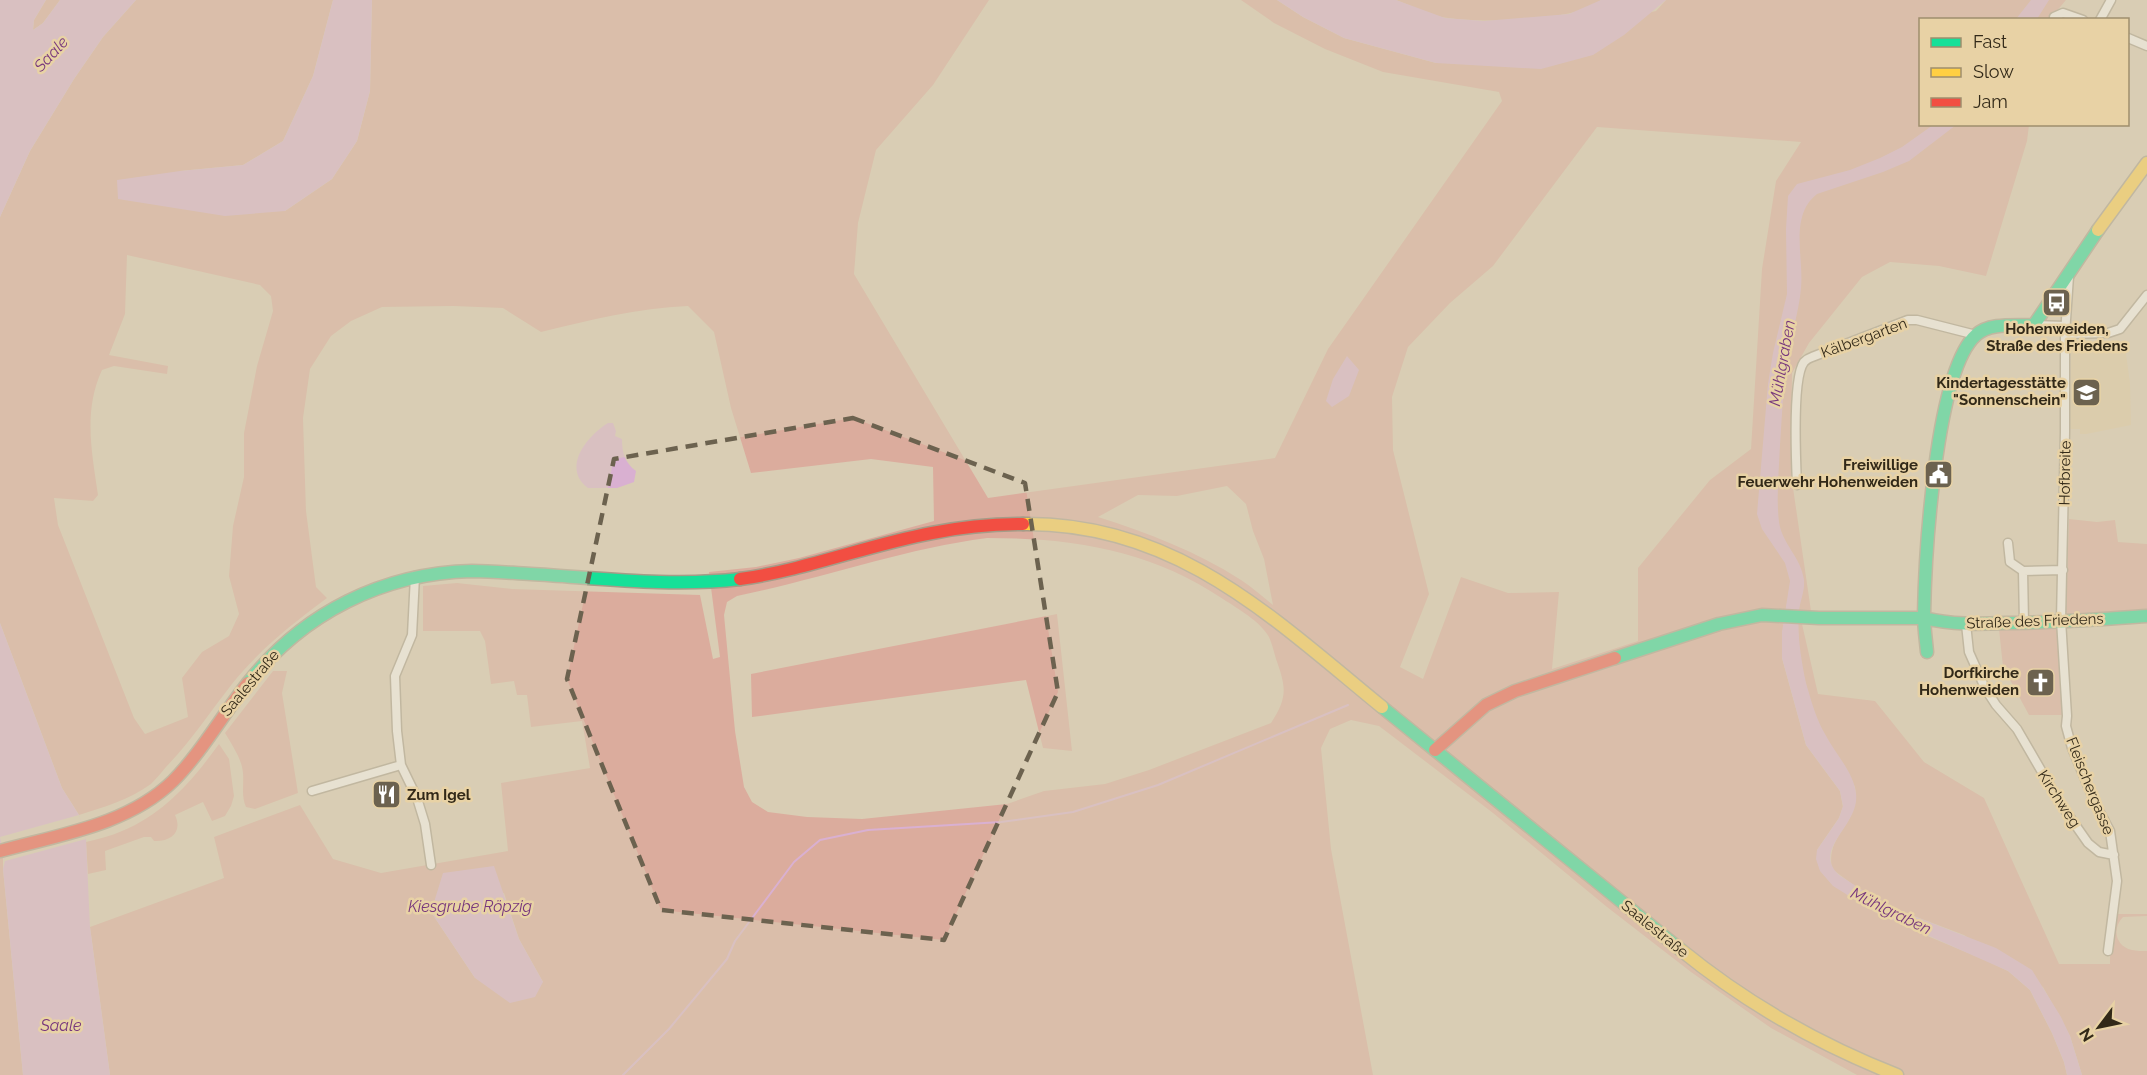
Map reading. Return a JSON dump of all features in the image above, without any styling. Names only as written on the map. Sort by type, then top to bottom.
[{"type":"street","points":[[2101,18],[2110,0]]},
{"type":"street","points":[[2054,18],[2063,13],[2077,18]]},
{"type":"street","points":[[2129,39],[2147,46]]},
{"type":"street","points":[[2034,325],[2113,206],[2147,163]]},
{"type":"street","points":[[2065,330],[2069,275]]},
{"type":"street","points":[[1927,652],[1924,618],[1933,477],[1939,437],[1953,377],[1961,354],[1976,334],[1990,328],[2034,325],[2108,333],[2120,329],[2147,296]]},
{"type":"street","name":"Kälbergarten","points":[[1797,485],[1795,426],[1800,377],[1804,363],[1812,357],[1908,321],[1917,320],[1976,334]]},
{"type":"street","name":"Hofbreite","points":[[2061,620],[2065,330]]},
{"type":"street","name":"Saalestraße","points":[[0,851],[100,823],[145,802],[178,775],[249,681],[290,638],[333,607],[392,581],[415,576],[472,571],[647,581],[713,582],[778,573],[954,528],[1025,523],[1084,529],[1150,546],[1185,561],[1224,582],[1262,609],[1646,922],[1719,978],[1808,1033],[1854,1057],[1897,1075]]},
{"type":"street","points":[[2008,543],[2010,562],[2023,571],[2063,570]]},
{"type":"street","points":[[2023,571],[2024,623]]},
{"type":"street","points":[[415,576],[411,635],[395,676],[397,730],[401,765],[417,798],[426,824],[431,865]]},
{"type":"street","name":"Straße des Friedens","points":[[1436,750],[1486,705],[1515,691],[1719,624],[1747,617],[1778,614],[1802,617],[1924,618],[1966,624],[2147,616]]},
{"type":"street","name":"Fleischergasse","points":[[2061,620],[2066,726],[2082,775],[2110,831],[2114,855],[2117,881],[2108,951]]},
{"type":"street","name":"Kirchweg","points":[[1966,624],[1969,652],[1985,688],[1996,705],[2018,729],[2051,790],[2088,843],[2099,852],[2114,855]]},
{"type":"street","points":[[312,791],[401,765]]},
{"type":"highlighted area","points":[[853,418],[1025,483],[1058,692],[944,940],[661,910],[567,679],[614,459]]},
{"type":"shaded area","points":[[46,0],[60,0],[43,23],[33,30],[34,20]]},
{"type":"shaded area","points":[[136,0],[333,0],[313,76],[283,141],[243,165],[180,171],[285,211],[332,179],[357,141],[370,91],[372,0],[989,0],[933,85],[876,150],[858,223],[854,274],[988,498],[1275,458],[1328,349],[1502,101],[1499,92],[1383,72],[1325,49],[1274,23],[1241,0],[1277,0],[1303,17],[1344,38],[1436,63],[1656,11],[1666,0],[2066,0],[2051,18],[1919,18],[1919,126],[2029,126],[2027,141],[1986,276],[1939,266],[1890,262],[1862,277],[1809,343],[1792,373],[1791,474],[1811,611],[1801,611],[1818,694],[1875,701],[1924,762],[1984,798],[2059,964],[2110,964],[2110,932],[2117,914],[2147,914],[2147,916],[2123,917],[2117,926],[2117,936],[2126,948],[2147,951],[2147,1075],[2082,1075],[2070,1036],[2043,987],[1964,935],[1885,905],[1832,869],[1833,846],[1853,811],[1855,787],[1824,734],[1813,709],[1802,666],[1798,624],[1782,624],[1785,625],[1782,632],[1782,658],[1806,745],[1840,791],[1843,807],[1839,818],[1817,850],[1848,896],[1913,930],[2008,971],[2030,990],[2052,1033],[2067,1075],[1857,1075],[1771,1028],[1691,972],[1607,907],[1493,813],[1379,726],[1351,720],[1330,729],[1321,748],[1331,849],[1373,1075],[110,1075],[90,927],[224,878],[214,837],[300,805],[333,859],[381,873],[508,851],[501,783],[590,768],[582,721],[531,727],[527,695],[517,695],[514,681],[491,684],[485,641],[480,631],[423,631],[423,586],[457,583],[512,589],[700,595],[713,659],[720,657],[709,572],[756,567],[799,558],[934,521],[933,467],[871,459],[751,473],[731,408],[714,332],[688,306],[632,312],[541,332],[503,308],[382,307],[351,321],[331,336],[310,369],[303,418],[306,511],[316,587],[327,598],[253,660],[184,747],[151,784],[125,799],[79,815],[62,788],[0,623],[0,217],[30,151],[103,37]],"holes":[[[1597,127],[1801,142],[1776,181],[1762,269],[1751,449],[1710,480],[1638,568],[1638,641],[1552,669],[1559,592],[1508,593],[1461,577],[1423,679],[1400,667],[1429,594],[1393,450],[1392,397],[1408,347],[1450,303],[1493,266]],[[127,255],[260,285],[271,296],[273,311],[257,366],[244,433],[244,477],[233,526],[229,576],[239,614],[229,636],[202,652],[182,678],[188,717],[145,734],[134,718],[58,525],[54,498],[93,501],[98,495],[92,448],[91,416],[96,385],[102,370],[114,366],[167,374],[168,366],[109,355],[125,314]],[[1227,486],[1246,504],[1264,559],[1273,605],[1245,583],[1207,560],[1153,536],[1098,517],[1138,495],[1177,496]],[[987,538],[1080,544],[1139,558],[1195,582],[1248,616],[1265,631],[1282,677],[1284,692],[1277,714],[1271,723],[1149,770],[1105,784],[1044,791],[1007,804],[862,819],[807,817],[768,812],[752,802],[744,787],[735,731],[724,615],[727,602],[737,596],[955,543]],[[504,893],[519,939],[543,982],[475,978],[431,912]]]},
{"type":"shaded area","points":[[1396,0],[1601,0],[1571,13],[1550,17],[1463,20],[1428,13]]},
{"type":"shaded area","points":[[2125,346],[2130,384],[2131,425],[2086,434],[2080,434],[2080,429],[2070,429],[2071,347]]},
{"type":"shaded area","points":[[2069,519],[2097,522],[2115,520],[2118,542],[2147,544],[2147,612],[2066,614]]},
{"type":"shaded area","points":[[1057,614],[1072,751],[1043,748],[1026,680],[752,717],[751,674]]},
{"type":"shaded area","points":[[2059,627],[2062,715],[2029,715],[2003,667],[1999,629]]},
{"type":"shaded area","points":[[273,671],[287,671],[282,693],[298,793],[255,809],[246,807],[241,763],[225,733]]},
{"type":"shaded area","points":[[219,744],[229,759],[234,796],[225,816],[212,821],[203,802],[175,815],[176,831],[170,838],[154,841],[151,837],[144,837],[105,851],[106,870],[88,874],[86,842],[118,833],[151,815],[188,783]]},
{"type":"shaded area","points":[[0,856],[3,856],[23,1075],[0,1075]]},
{"type":"water","name":"Saale","points":[[0,0],[46,0],[34,20],[33,30],[43,23],[60,0],[136,0],[103,37],[74,79],[30,151],[0,217]]},
{"type":"water","points":[[333,0],[372,0],[370,91],[357,141],[332,179],[285,211],[225,216],[118,199],[117,180],[243,165],[283,141],[313,76]]},
{"type":"water","points":[[1277,0],[1396,0],[1445,18],[1484,21],[1569,14],[1601,0],[1666,0],[1624,35],[1593,55],[1541,69],[1436,63],[1344,38],[1303,17]]},
{"type":"water","points":[[2031,0],[2049,0],[2038,18],[2017,18]]},
{"type":"water","name":"Mühlgraben","points":[[1932,126],[1955,126],[1909,161],[1817,194],[1808,203],[1800,225],[1801,288],[1784,381],[1778,513],[1781,530],[1799,564],[1804,580],[1799,611],[1801,656],[1806,683],[1819,722],[1852,778],[1856,794],[1851,816],[1833,846],[1830,856],[1832,865],[1839,875],[1885,905],[1996,948],[2032,970],[2061,1017],[2070,1036],[2082,1075],[2067,1075],[2052,1033],[2030,990],[2008,971],[1875,912],[1833,886],[1820,871],[1816,859],[1817,850],[1839,818],[1843,806],[1840,791],[1806,745],[1782,658],[1782,632],[1790,581],[1785,563],[1762,529],[1757,514],[1768,384],[1787,294],[1788,196],[1797,184],[1850,170],[1902,147]]},
{"type":"water","points":[[1347,356],[1359,370],[1349,396],[1332,407],[1326,401],[1333,379]]},
{"type":"water","points":[[608,423],[613,423],[615,436],[622,439],[625,457],[636,471],[634,482],[617,488],[588,488],[580,480],[577,462],[585,444]]},
{"type":"water","name":"Saale","points":[[0,623],[62,788],[79,815],[86,839],[90,927],[110,1075],[23,1075],[3,869],[5,861],[0,844]]},
{"type":"water","name":"Kiesgrube Röpzig","points":[[494,866],[519,939],[543,982],[535,997],[510,1003],[475,978],[431,912],[443,873]]},
{"type":"pier","points":[[79,815],[86,839],[5,861],[0,837]]},
{"type":"waterway","points":[[623,1075],[669,1029],[727,959],[735,941],[794,862],[820,840],[868,830],[1001,822],[1073,812],[1158,785],[1348,705]]},
{"type":"traffic: fast","points":[[1927,652],[1924,620],[1925,588],[1935,468],[1951,386],[1962,355],[1976,335],[1988,328],[2034,325],[2098,230]]},
{"type":"traffic: fast","points":[[248,683],[270,658],[320,617],[347,601],[407,580],[472,571],[662,582],[740,579]]},
{"type":"traffic: fast","points":[[1615,658],[1719,624],[1762,615],[1819,618],[1924,618],[1976,624],[2060,622],[2147,616]]},
{"type":"traffic: fast","points":[[1382,707],[1681,950]]},
{"type":"traffic: slow","points":[[2098,230],[2147,163]]},
{"type":"traffic: slow","points":[[1023,524],[1078,528],[1128,539],[1174,557],[1218,581],[1260,609],[1382,707]]},
{"type":"traffic: slow","points":[[1681,950],[1731,987],[1784,1021],[1840,1050],[1897,1075]]},
{"type":"traffic: jam","points":[[740,579],[789,570],[932,533],[977,526],[1023,524]]},
{"type":"traffic: jam","points":[[1435,750],[1486,705],[1515,691],[1615,658]]},
{"type":"traffic: jam","points":[[0,851],[114,818],[155,796],[173,781],[193,758],[248,683]]},
{"type":"place","name":"Hohenweiden, Straße des Friedens","points":[[2057,302]]},
{"type":"place","name":"Kindertagesstätte \"Sonnenschein\"","points":[[2087,392]]},
{"type":"place","name":"Freiwillige Feuerwehr Hohenweiden","points":[[1939,474]]},
{"type":"place","name":"Dorfkirche Hohenweiden","points":[[2040,682]]},
{"type":"place","name":"Zum Igel","points":[[386,795]]}]
